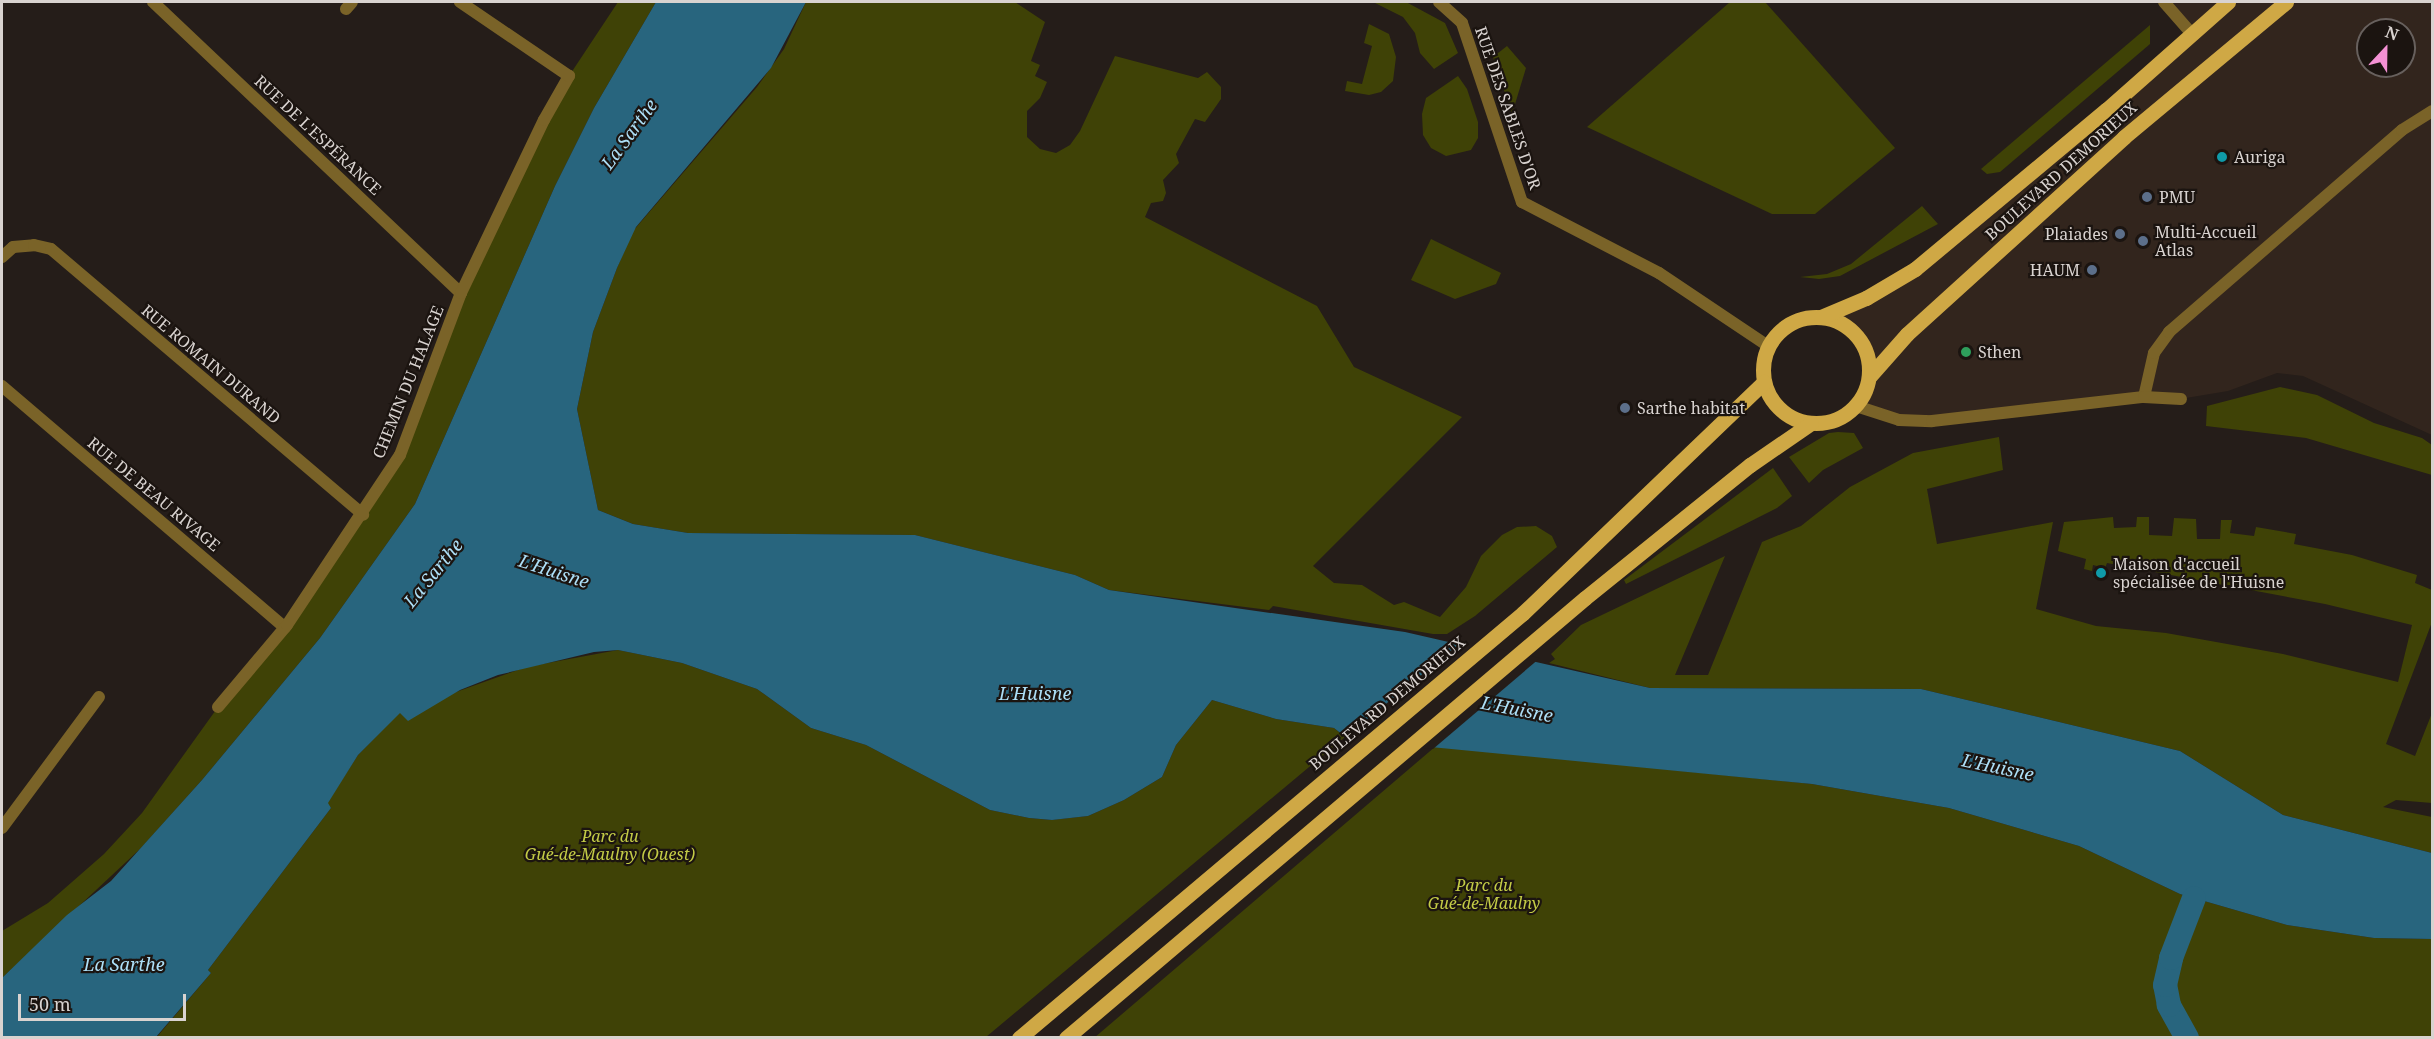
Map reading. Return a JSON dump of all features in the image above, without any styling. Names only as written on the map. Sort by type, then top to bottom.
[{"type":"main road","name":"BOULEVARD DEMORIEUX","points":[[1768,346],[1786,326],[1803,318],[1821,317],[1866,298],[1915,269],[2228,2]]},
{"type":"main road","name":"BOULEVARD DEMORIEUX","points":[[1856,406],[1869,377],[1907,334],[2124,137],[2286,2]]},
{"type":"main road","points":[[1821,317],[1847,326],[1860,339],[1868,358],[1869,377]]},
{"type":"main road","points":[[1768,346],[1764,382],[1779,408],[1794,418],[1811,423],[1830,421],[1856,406]]},
{"type":"main road","name":"BOULEVARD DEMORIEUX","points":[[1019,1038],[1279,816],[1523,613],[1764,382]]},
{"type":"main road","points":[[1066,1038],[1313,827],[1561,621],[1750,465],[1811,423]]},
{"type":"street","name":"RUE DE L'ESPÉRANCE","points":[[153,2],[461,293]]},
{"type":"street","name":"CHEMIN DU HALAGE","points":[[218,707],[285,628],[363,515],[400,455],[461,293],[544,120],[569,76],[460,2]]},
{"type":"street","name":"RUE DES SABLES D'OR","points":[[1439,2],[1462,23],[1522,202],[1659,273],[1768,346]]},
{"type":"street","points":[[2164,2],[2192,34]]},
{"type":"street","points":[[2144,397],[2154,353],[2169,332],[2402,130],[2433,111]]},
{"type":"street","name":"RUE ROMAIN DURAND","points":[[2,258],[14,247],[34,245],[51,249],[363,515]]},
{"type":"street","name":"RUE DE BEAU RIVAGE","points":[[2,386],[285,628]]},
{"type":"street","points":[[1856,406],[1899,420],[1932,421],[2144,397],[2181,399]]},
{"type":"street","points":[[2,828],[99,697]]},
{"type":"shaded area","points":[[2164,2],[2432,2],[2432,435],[2303,376],[2277,373],[2228,391],[2180,399],[1932,421],[1856,406],[1866,388],[1868,358],[1854,332],[1830,319],[1915,269],[2192,35]]},
{"type":"green space","points":[[618,2],[656,2],[594,108],[555,186],[415,504],[320,638],[202,780],[141,848],[2,978],[2,931],[48,903],[104,854],[142,813],[218,707],[287,625],[400,455],[461,293],[569,76]]},
{"type":"green space","points":[[806,2],[1015,2],[1045,22],[1031,61],[1040,65],[1035,76],[1047,82],[1040,98],[1027,111],[1027,137],[1040,149],[1056,153],[1070,145],[1080,131],[1115,56],[1198,78],[1207,72],[1221,87],[1221,99],[1205,122],[1195,119],[1176,154],[1179,163],[1163,180],[1166,193],[1163,201],[1151,203],[1145,217],[1317,306],[1354,367],[1462,417],[1313,566],[1334,583],[1362,585],[1394,605],[1404,602],[1440,617],[1466,587],[1481,556],[1502,535],[1517,527],[1536,526],[1552,536],[1557,547],[1475,616],[1447,634],[1433,634],[1273,606],[1269,610],[1109,590],[1075,575],[915,535],[688,533],[633,524],[598,510],[577,409],[593,332],[617,268],[633,231],[757,87],[784,49]]},
{"type":"green space","points":[[1373,2],[1406,2],[1445,23],[1458,53],[1434,69],[1420,53],[1415,33],[1403,17]]},
{"type":"green space","points":[[1730,2],[1765,2],[1895,148],[1815,214],[1772,214],[1587,127]]},
{"type":"green space","points":[[1369,24],[1389,34],[1396,57],[1393,81],[1381,92],[1369,95],[1345,91],[1347,81],[1362,84],[1372,46],[1364,43]]},
{"type":"green space","points":[[2150,25],[2150,44],[2000,172],[1987,174],[1981,169]]},
{"type":"green space","points":[[1507,46],[1526,68],[1512,114],[1493,57]]},
{"type":"green space","points":[[1458,76],[1467,89],[1478,122],[1478,138],[1471,150],[1446,156],[1431,148],[1423,135],[1422,114],[1426,98]]},
{"type":"green space","points":[[1922,206],[1938,224],[1840,276],[1819,279],[1800,277],[1827,274],[1851,264]]},
{"type":"green space","points":[[1431,239],[1501,273],[1496,284],[1455,299],[1411,280]]},
{"type":"green space","points":[[2280,387],[2317,395],[2374,423],[2422,438],[2432,445],[2432,475],[2306,438],[2206,426],[2207,406]]},
{"type":"green space","points":[[1829,433],[1854,433],[1863,448],[1823,470],[1809,483],[1789,457]]},
{"type":"green space","points":[[1999,437],[2003,470],[1927,489],[1937,544],[2053,522],[2036,609],[2096,626],[2166,633],[2283,654],[2398,682],[2412,625],[2325,604],[2107,563],[2105,568],[2093,565],[2092,571],[2084,569],[2086,559],[2058,551],[2064,522],[2113,517],[2114,528],[2136,527],[2137,517],[2149,517],[2149,535],[2172,536],[2174,518],[2196,519],[2197,539],[2220,539],[2221,520],[2232,520],[2230,533],[2254,536],[2256,527],[2296,534],[2294,544],[2352,555],[2417,575],[2415,583],[2432,590],[2432,622],[2386,744],[2415,756],[2432,713],[2432,803],[2396,800],[2383,807],[2432,817],[2432,853],[2283,815],[2180,751],[1921,689],[1650,688],[1549,663],[1555,659],[1551,654],[1581,625],[1725,556],[1675,675],[1708,675],[1762,542],[1801,526],[1850,487],[1913,453]]},
{"type":"green space","points":[[1773,468],[1792,496],[1777,508],[1626,584],[1624,580]]},
{"type":"green space","name":"Parc du Gué-de-Maulny (Ouest)","points":[[618,650],[682,663],[757,689],[811,728],[866,745],[990,810],[1029,818],[1051,820],[1088,816],[1124,800],[1162,777],[1176,745],[1212,700],[1276,719],[1334,728],[1345,737],[986,1037],[156,1038],[211,973],[208,970],[331,808],[327,803],[358,755],[400,712],[526,667]]},
{"type":"green space","name":"Parc du Gué-de-Maulny","points":[[1436,746],[1812,784],[1949,808],[2079,846],[2180,894],[2287,925],[2374,938],[2432,939],[2432,1037],[1094,1038]]},
{"type":"water","name":"L'Huisne","points":[[656,2],[806,2],[771,68],[636,227],[617,268],[593,332],[577,409],[598,510],[633,524],[688,533],[915,535],[1075,575],[1109,590],[1405,632],[1650,688],[1921,689],[2180,751],[2283,815],[2432,853],[2432,939],[2374,938],[2287,925],[2180,894],[2079,846],[1949,808],[1812,784],[1348,739],[1334,728],[1276,719],[1212,700],[1176,745],[1162,777],[1124,800],[1088,816],[1052,820],[1029,818],[990,810],[866,745],[811,728],[757,689],[682,663],[618,650],[594,652],[498,675],[460,690],[408,721],[400,713],[358,755],[328,803],[331,808],[208,970],[211,973],[156,1037],[2,1038],[2,978],[67,915],[111,881],[202,780],[320,638],[415,504],[555,186],[594,108]]},
{"type":"pier","points":[[1463,641],[1540,658],[1433,749],[1343,739]]},
{"type":"waterway","points":[[2187,1038],[2169,1005],[2165,985],[2171,958],[2194,898]]},
{"type":"place","name":"Auriga","points":[[2222,157]]},
{"type":"place","name":"PMU","points":[[2147,197]]},
{"type":"place","name":"Plaiades","points":[[2120,234]]},
{"type":"place","name":"Multi-Accueil Atlas","points":[[2143,241]]},
{"type":"place","name":"HAUM","points":[[2092,270]]},
{"type":"place","name":"Sthen","points":[[1966,352]]},
{"type":"place","name":"Sarthe habitat","points":[[1625,408]]},
{"type":"place","name":"Maison d'accueil spécialisée de l'Huisne","points":[[2101,573]]},
{"type":"water label","name":"La Sarthe","points":[[629,134]]},
{"type":"water label","name":"La Sarthe","points":[[433,573]]},
{"type":"water label","name":"La Sarthe","points":[[124,964]]}]
